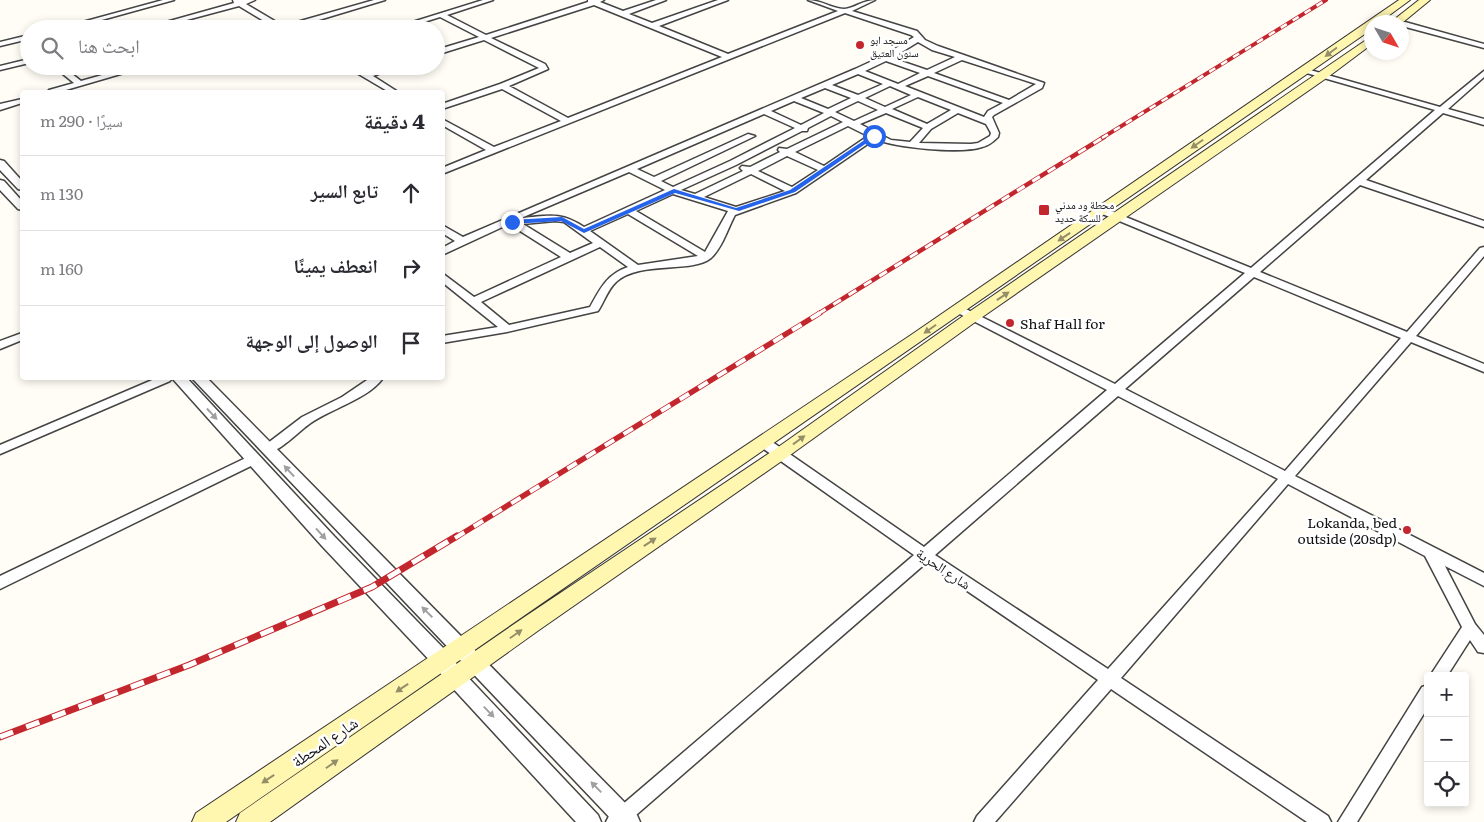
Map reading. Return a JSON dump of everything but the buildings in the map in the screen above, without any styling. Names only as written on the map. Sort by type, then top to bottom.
[{"type":"main road","points":[[1384,15],[1405,0]]},
{"type":"main road","points":[[1405,15],[1425,0]]},
{"type":"main road","points":[[469,654],[780,454],[1103,211],[1221,127],[1364,29]]},
{"type":"main road","points":[[449,669],[763,442],[965,313],[1119,218],[1364,45]]},
{"type":"main road","name":"شارع المحطة","points":[[205,822],[449,669]]},
{"type":"main road","name":"شارع المحطة","points":[[249,822],[449,669]]},
{"type":"street","points":[[94,20],[171,0]]},
{"type":"street","points":[[175,20],[237,2],[252,0]]},
{"type":"street","points":[[313,20],[382,0]]},
{"type":"street","points":[[423,20],[490,0]]},
{"type":"street","points":[[622,14],[663,0]]},
{"type":"street","points":[[652,26],[725,0]]},
{"type":"street","points":[[811,0],[914,33],[926,45],[1040,83],[1039,86],[991,113],[988,117],[988,122]]},
{"type":"street","points":[[445,170],[872,0]]},
{"type":"street","points":[[445,50],[595,1],[622,14],[728,57]]},
{"type":"street","points":[[237,2],[267,20]]},
{"type":"street","points":[[440,15],[542,66],[544,69],[445,107]]},
{"type":"street","points":[[1409,26],[1484,46]]},
{"type":"street","points":[[445,250],[462,241],[858,71],[886,58],[918,38]]},
{"type":"street","points":[[0,44],[20,39]]},
{"type":"street","points":[[584,231],[674,191],[857,98],[927,73],[962,57]]},
{"type":"street","points":[[886,58],[1010,103]]},
{"type":"street","points":[[0,68],[20,63]]},
{"type":"street","points":[[1306,70],[1484,122]]},
{"type":"street","points":[[794,98],[829,112],[889,142],[960,148],[981,145],[994,137],[995,133],[988,122],[858,71]]},
{"type":"street","points":[[201,380],[469,654],[622,820],[925,555],[1484,73]]},
{"type":"street","points":[[68,75],[80,84]]},
{"type":"street","points":[[59,90],[112,75]]},
{"type":"street","points":[[366,76],[390,90]]},
{"type":"street","points":[[825,85],[928,127]]},
{"type":"street","points":[[503,86],[568,120]]},
{"type":"street","points":[[695,198],[820,136],[886,110],[917,95]]},
{"type":"street","points":[[0,107],[20,102]]},
{"type":"street","points":[[912,145],[928,127],[957,110]]},
{"type":"street","points":[[764,111],[820,136]]},
{"type":"street","points":[[445,123],[494,150]]},
{"type":"street","points":[[729,126],[826,170]]},
{"type":"street","points":[[654,181],[751,136]]},
{"type":"street","points":[[445,339],[507,329],[594,309],[610,281],[623,272],[636,268],[694,261],[706,257],[712,250],[731,214],[736,210],[793,191],[874,136]]},
{"type":"street","points":[[733,162],[793,191]]},
{"type":"street","points":[[0,164],[20,185]]},
{"type":"street","points":[[630,169],[674,191],[736,210]]},
{"type":"street","points":[[1359,182],[1484,224]]},
{"type":"street","points":[[0,183],[20,205]]},
{"type":"street","points":[[629,211],[706,257]]},
{"type":"street","points":[[1103,211],[1484,368]]},
{"type":"street","points":[[511,221],[562,218],[584,231],[636,268]]},
{"type":"street","points":[[511,221],[568,258]]},
{"type":"street","points":[[445,230],[462,241]]},
{"type":"street","points":[[474,301],[601,243]]},
{"type":"street","points":[[983,822],[1484,250]]},
{"type":"street","points":[[445,278],[507,329]]},
{"type":"street","points":[[965,313],[1484,580]]},
{"type":"street","points":[[0,345],[20,337]]},
{"type":"street","points":[[0,450],[161,380]]},
{"type":"street","points":[[181,380],[590,822]]},
{"type":"street","points":[[269,449],[306,420],[346,400],[374,380]]},
{"type":"street","name":"شارع الحرية","points":[[763,442],[925,555],[1111,678],[1322,822]]},
{"type":"street","points":[[0,583],[254,459]]},
{"type":"street","points":[[1431,554],[1470,628],[1484,647]]},
{"type":"street","points":[[1441,672],[1470,628]]},
{"type":"street","points":[[1347,822],[1424,698]]},
{"type":"railway","points":[[1102,138],[1326,0]]},
{"type":"railway","points":[[818,314],[1104,137]]},
{"type":"railway","points":[[455,538],[820,313]]},
{"type":"railway","points":[[0,737],[189,665],[372,587],[457,536]]},
{"type":"place","name":"مسجد ابو سنون العتيق","points":[[860,45]]},
{"type":"place","name":"محطة ود مدني للسكة حديد","points":[[1044,210]]},
{"type":"place","name":"Shaf Hall for","points":[[1010,323]]},
{"type":"place","name":"Lokanda, bed outside (20sdp)","points":[[1407,530]]},
{"type":"route","points":[[512,222],[562,218],[584,231],[674,191],[736,210],[793,191],[874,136]]}]
